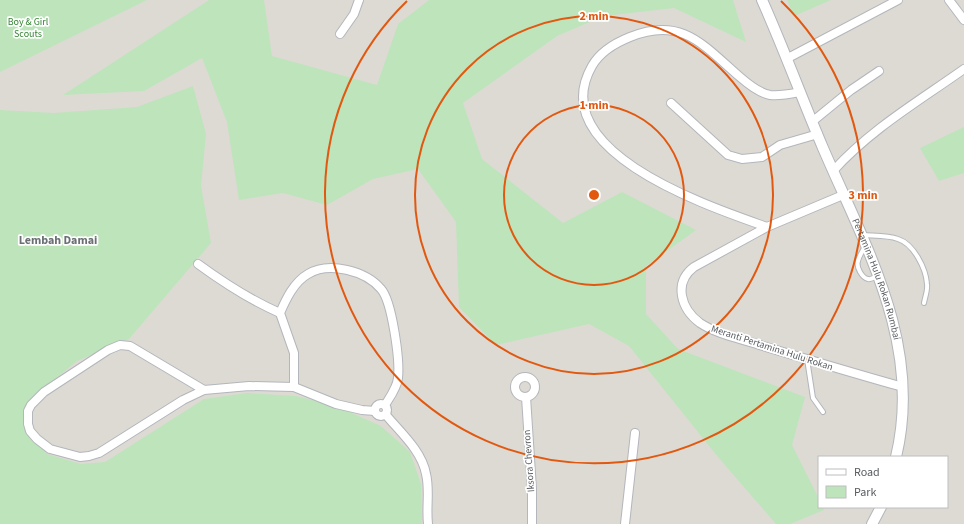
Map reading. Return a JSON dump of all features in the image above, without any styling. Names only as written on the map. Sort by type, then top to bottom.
[{"type":"street","points":[[340,34],[354,14],[360,0]]},
{"type":"street","name":"Pertamina Hulu Rokan Rumbai","points":[[762,0],[788,58],[800,92],[878,275],[894,322],[903,387],[901,434],[896,456]]},
{"type":"street","points":[[788,58],[898,0]]},
{"type":"street","points":[[949,0],[964,20]]},
{"type":"street","points":[[767,227],[684,194],[624,161],[592,127],[583,102],[585,85],[592,66],[599,57],[612,46],[629,38],[656,29],[683,33],[701,42],[745,81],[761,92],[784,95],[800,92]]},
{"type":"street","points":[[833,171],[843,160],[890,120],[920,97],[964,68]]},
{"type":"street","points":[[813,121],[851,90],[879,71]]},
{"type":"street","points":[[671,103],[728,155],[742,159],[762,157],[780,145],[818,134]]},
{"type":"street","name":"Meranti Pertamina Hulu Rokan","points":[[843,195],[767,227],[689,270],[684,277],[682,284],[683,302],[690,314],[712,330],[903,387]]},
{"type":"street","points":[[198,264],[226,285],[280,313]]},
{"type":"street","points":[[294,387],[294,353],[280,313],[285,300],[300,280],[316,270],[330,268],[350,271],[369,278],[382,289],[392,318],[397,349],[398,378],[385,405]]},
{"type":"street","points":[[204,390],[130,346],[120,345],[108,350],[44,392],[31,405],[28,411],[28,424],[30,431],[37,439],[50,449],[80,457],[100,453],[183,400],[204,390],[249,386],[294,387],[336,404],[362,410],[375,411],[380,416],[386,415]]},
{"type":"street","name":"Iksora Chevron","points":[[526,397],[532,489],[532,524]]},
{"type":"street","points":[[375,411],[378,405],[385,405]]},
{"type":"street","points":[[385,405],[388,410],[386,415]]},
{"type":"street","points":[[386,415],[416,450],[423,464],[427,482],[428,524]]},
{"type":"street","points":[[625,524],[635,433]]},
{"type":"street","points":[[872,524],[880,508]]},
{"type":"lane","points":[[861,235],[900,239],[908,244],[924,271],[927,285],[924,303]]},
{"type":"lane","points":[[866,246],[858,259],[858,267],[861,274],[867,279],[878,275]]},
{"type":"lane","points":[[807,359],[813,398],[823,412]]},
{"type":"shaded area","points":[[0,0],[964,0],[964,524],[0,524]]},
{"type":"green space","name":"Boy & Girl Scouts","points":[[0,0],[147,0],[0,72]]},
{"type":"green space","points":[[209,0],[264,0],[272,56],[377,85],[398,24],[429,0],[733,0],[746,42],[674,8],[604,16],[557,36],[463,103],[482,159],[563,223],[622,192],[696,230],[646,266],[646,314],[678,349],[805,397],[792,445],[818,497],[818,508],[823,508],[824,510],[790,524],[776,524],[718,457],[629,346],[589,324],[496,345],[459,307],[456,222],[418,169],[373,179],[327,205],[283,193],[239,200],[227,122],[202,58],[144,91],[63,95]]},
{"type":"green space","points":[[787,0],[831,0],[794,16]]},
{"type":"green space","points":[[193,86],[206,134],[201,186],[211,243],[129,339],[77,361],[28,403],[28,433],[47,454],[81,464],[105,462],[204,399],[247,393],[296,396],[336,406],[381,426],[410,452],[421,484],[422,524],[0,524],[0,110],[54,113],[137,107]]},
{"type":"green space","points":[[964,127],[964,173],[939,181],[920,148]]},
{"type":"district","name":"Lembah Damai","points":[[58,240]]}]
